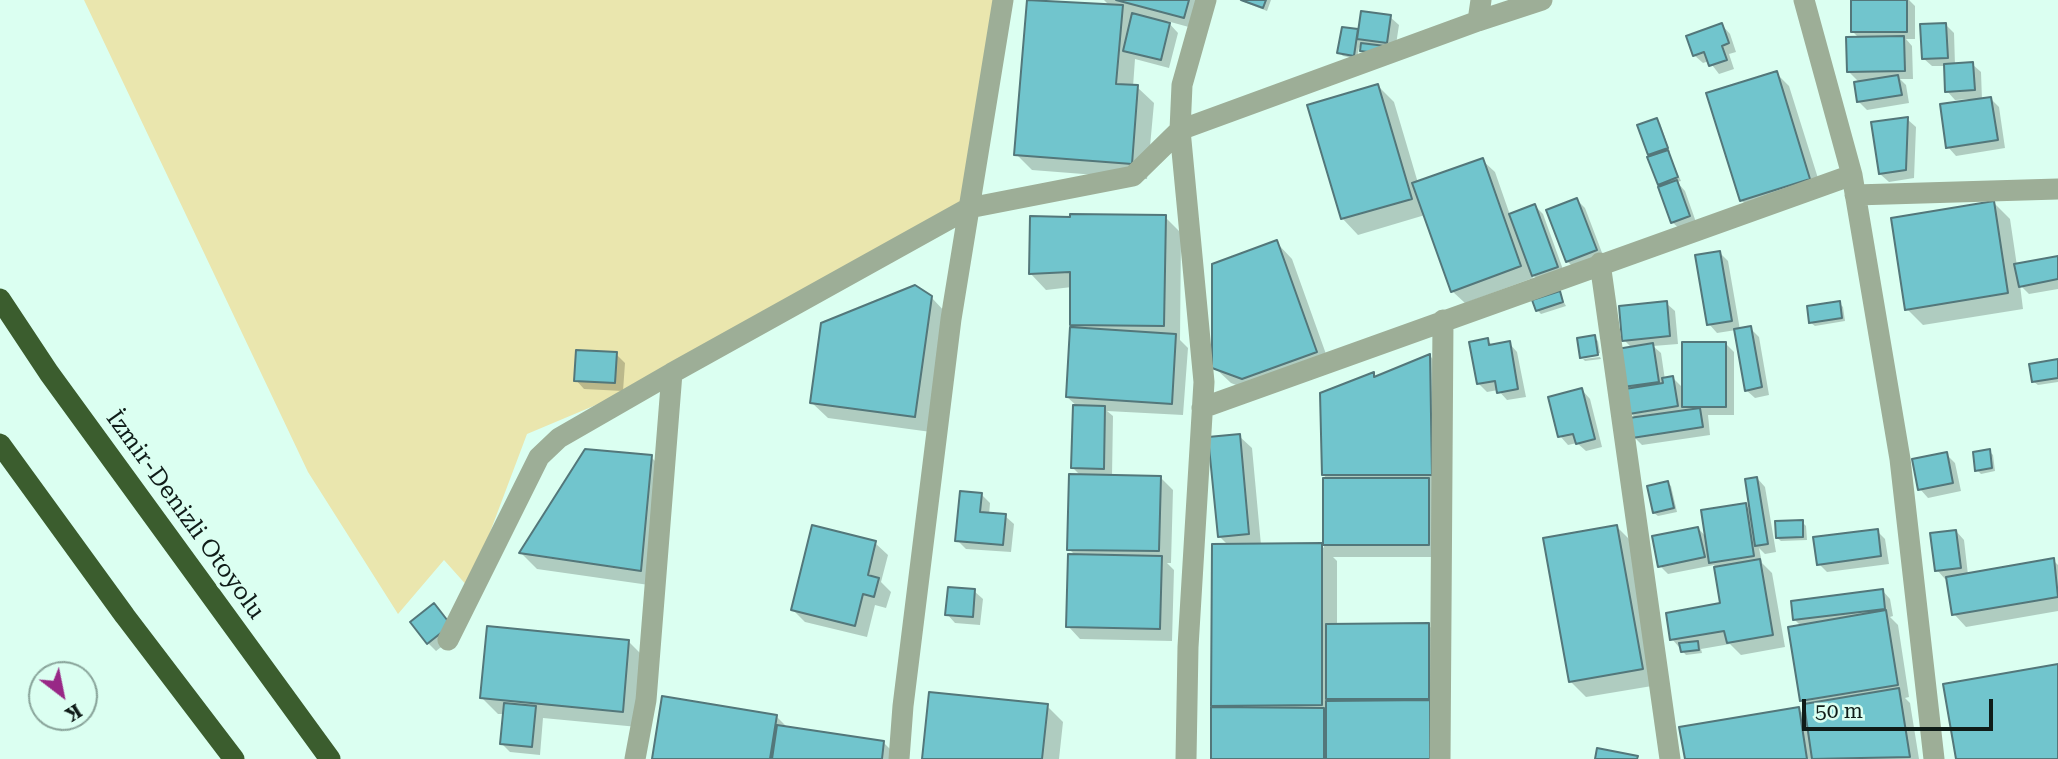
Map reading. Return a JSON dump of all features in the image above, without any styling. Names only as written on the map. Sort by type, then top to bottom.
[{"type":"highway","name":"İzmir-Denizli Otoyolu","points":[[0,299],[49,373],[330,759]]},
{"type":"highway","points":[[0,444],[125,616],[234,759]]},
{"type":"street","points":[[899,759],[903,706],[951,319],[1003,0]]},
{"type":"street","points":[[1186,759],[1188,647],[1203,382],[1180,130],[1182,85],[1206,0]]},
{"type":"street","points":[[448,640],[538,457],[559,438],[970,208],[1133,176],[1180,130],[1480,10],[1542,0]]},
{"type":"street","points":[[1804,0],[1853,185],[1899,459],[1934,759]]},
{"type":"street","points":[[1202,408],[1600,263],[1853,185],[2058,189]]},
{"type":"street","points":[[1600,263],[1670,759]]},
{"type":"street","points":[[1440,759],[1443,320]]},
{"type":"street","points":[[635,759],[646,700],[673,373]]},
{"type":"shaded area","points":[[84,0],[1003,0],[969,208],[672,373],[527,434],[469,588],[444,560],[398,614],[308,472]]},
{"type":"building","points":[[1027,0],[1123,5],[1116,84],[1138,85],[1132,164],[1014,155]]},
{"type":"building","points":[[1116,0],[1189,0],[1184,18]]},
{"type":"building","points":[[1241,0],[1266,0],[1263,8]]},
{"type":"building","points":[[1851,0],[1907,0],[1907,32],[1851,32]]},
{"type":"building","points":[[1361,11],[1391,15],[1387,43],[1357,39]]},
{"type":"building","points":[[1132,13],[1170,23],[1161,60],[1123,51]]},
{"type":"building","points":[[1722,23],[1729,43],[1722,46],[1727,60],[1709,66],[1704,52],[1693,56],[1686,36]]},
{"type":"building","points":[[1946,23],[1948,58],[1922,59],[1920,24]]},
{"type":"building","points":[[1342,27],[1358,29],[1354,56],[1337,53]]},
{"type":"building","points":[[1904,36],[1905,71],[1847,72],[1846,37]]},
{"type":"building","points":[[1361,43],[1385,46],[1384,54],[1360,51]]},
{"type":"building","points":[[1973,62],[1975,90],[1945,92],[1944,64]]},
{"type":"building","points":[[1777,71],[1810,179],[1740,201],[1706,93]]},
{"type":"building","points":[[1898,75],[1902,95],[1857,102],[1854,82]]},
{"type":"building","points":[[1378,84],[1412,199],[1341,219],[1307,105]]},
{"type":"building","points":[[1991,97],[1998,140],[1946,148],[1940,104]]},
{"type":"building","points":[[1908,117],[1906,170],[1879,174],[1871,122]]},
{"type":"building","points":[[1657,118],[1668,148],[1648,155],[1637,125]]},
{"type":"building","points":[[1668,150],[1678,177],[1658,185],[1647,157]]},
{"type":"building","points":[[1483,158],[1521,266],[1451,292],[1412,183]]},
{"type":"building","points":[[1677,180],[1690,216],[1671,223],[1658,187]]},
{"type":"building","points":[[1577,198],[1597,250],[1566,262],[1546,210]]},
{"type":"building","points":[[1994,201],[2008,293],[1905,310],[1891,218]]},
{"type":"building","points":[[1535,204],[1558,267],[1532,276],[1509,214]]},
{"type":"building","points":[[1070,214],[1166,215],[1164,326],[1070,325],[1070,272],[1029,274],[1030,216],[1070,217]]},
{"type":"building","points":[[1277,240],[1317,352],[1242,379],[1212,368],[1212,264]]},
{"type":"building","points":[[1720,251],[1732,321],[1707,325],[1695,255]]},
{"type":"building","points":[[2058,256],[2058,279],[2019,287],[2014,264]]},
{"type":"building","points":[[915,285],[932,296],[915,417],[810,403],[821,323]]},
{"type":"building","points":[[1560,291],[1563,302],[1536,311],[1532,300]]},
{"type":"building","points":[[1667,301],[1670,336],[1622,341],[1619,306]]},
{"type":"building","points":[[1840,301],[1842,318],[1809,323],[1807,306]]},
{"type":"building","points":[[1751,326],[1762,387],[1745,391],[1734,329]]},
{"type":"building","points":[[1070,327],[1176,334],[1172,404],[1066,397]]},
{"type":"building","points":[[1595,335],[1598,355],[1580,358],[1577,338]]},
{"type":"building","points":[[1488,338],[1489,345],[1510,341],[1518,389],[1497,393],[1495,381],[1477,384],[1469,342]]},
{"type":"building","points":[[1682,342],[1726,342],[1726,407],[1682,407]]},
{"type":"building","points":[[1653,343],[1659,382],[1623,387],[1617,349]]},
{"type":"building","points":[[576,350],[617,352],[615,383],[574,381]]},
{"type":"building","points":[[1430,354],[1432,475],[1322,475],[1320,393],[1374,372],[1374,377]]},
{"type":"building","points":[[2058,359],[2058,378],[2032,382],[2029,364]]},
{"type":"building","points":[[1673,376],[1678,406],[1629,414],[1625,389],[1663,383],[1662,378]]},
{"type":"building","points":[[1582,388],[1595,439],[1576,444],[1573,434],[1558,437],[1548,397]]},
{"type":"building","points":[[1073,405],[1105,406],[1104,469],[1071,468]]},
{"type":"building","points":[[1700,408],[1703,427],[1632,438],[1629,418]]},
{"type":"building","points":[[1240,434],[1249,534],[1218,537],[1208,437]]},
{"type":"building","points":[[585,449],[652,455],[641,571],[519,553]]},
{"type":"building","points":[[1990,449],[1992,468],[1975,471],[1973,452]]},
{"type":"building","points":[[1947,452],[1953,483],[1918,490],[1912,459]]},
{"type":"building","points":[[1069,474],[1161,476],[1159,551],[1067,550]]},
{"type":"building","points":[[1757,477],[1768,544],[1755,546],[1745,479]]},
{"type":"building","points":[[1323,478],[1429,478],[1429,545],[1323,545]]},
{"type":"building","points":[[1668,481],[1674,508],[1653,513],[1647,486]]},
{"type":"building","points":[[960,491],[982,493],[980,512],[1006,514],[1003,545],[955,541]]},
{"type":"building","points":[[1746,503],[1754,556],[1709,563],[1701,510]]},
{"type":"building","points":[[1803,520],[1803,537],[1776,538],[1775,521]]},
{"type":"building","points":[[812,525],[876,541],[868,575],[879,578],[874,597],[863,594],[855,626],[791,610]]},
{"type":"building","points":[[1617,525],[1643,669],[1569,682],[1543,538]]},
{"type":"building","points":[[1698,527],[1705,557],[1658,567],[1652,536]]},
{"type":"building","points":[[1878,529],[1881,556],[1817,565],[1813,537]]},
{"type":"building","points":[[1956,530],[1961,568],[1935,571],[1930,533]]},
{"type":"building","points":[[1322,543],[1322,705],[1211,706],[1212,544]]},
{"type":"building","points":[[1068,554],[1162,556],[1160,629],[1066,627]]},
{"type":"building","points":[[2054,558],[2058,597],[1952,615],[1946,577]]},
{"type":"building","points":[[1760,559],[1773,635],[1727,643],[1724,631],[1670,640],[1666,613],[1720,603],[1714,567]]},
{"type":"building","points":[[948,587],[975,589],[973,617],[945,615]]},
{"type":"building","points":[[1883,589],[1885,609],[1793,620],[1791,601]]},
{"type":"building","points":[[434,603],[451,625],[427,644],[410,622]]},
{"type":"building","points":[[1886,610],[1898,685],[1800,701],[1788,627]]},
{"type":"building","points":[[1429,623],[1429,699],[1326,699],[1326,624]]},
{"type":"building","points":[[487,626],[629,640],[623,712],[480,698]]},
{"type":"building","points":[[1698,641],[1699,650],[1681,652],[1679,643]]},
{"type":"building","points":[[2058,664],[2058,759],[1956,759],[1943,684]]},
{"type":"building","points":[[1899,688],[1910,757],[1812,759],[1804,704]]},
{"type":"building","points":[[929,692],[1048,704],[1042,759],[922,759]]},
{"type":"building","points":[[662,696],[777,715],[770,759],[652,759]]},
{"type":"building","points":[[1430,700],[1430,759],[1326,759],[1326,701]]},
{"type":"building","points":[[504,703],[536,706],[532,747],[500,744]]},
{"type":"building","points":[[1211,707],[1324,708],[1324,759],[1211,759]]},
{"type":"building","points":[[1799,707],[1807,759],[1685,759],[1679,727]]},
{"type":"building","points":[[777,725],[884,741],[882,759],[772,759]]},
{"type":"building","points":[[1597,748],[1638,756],[1637,759],[1595,759]]}]
